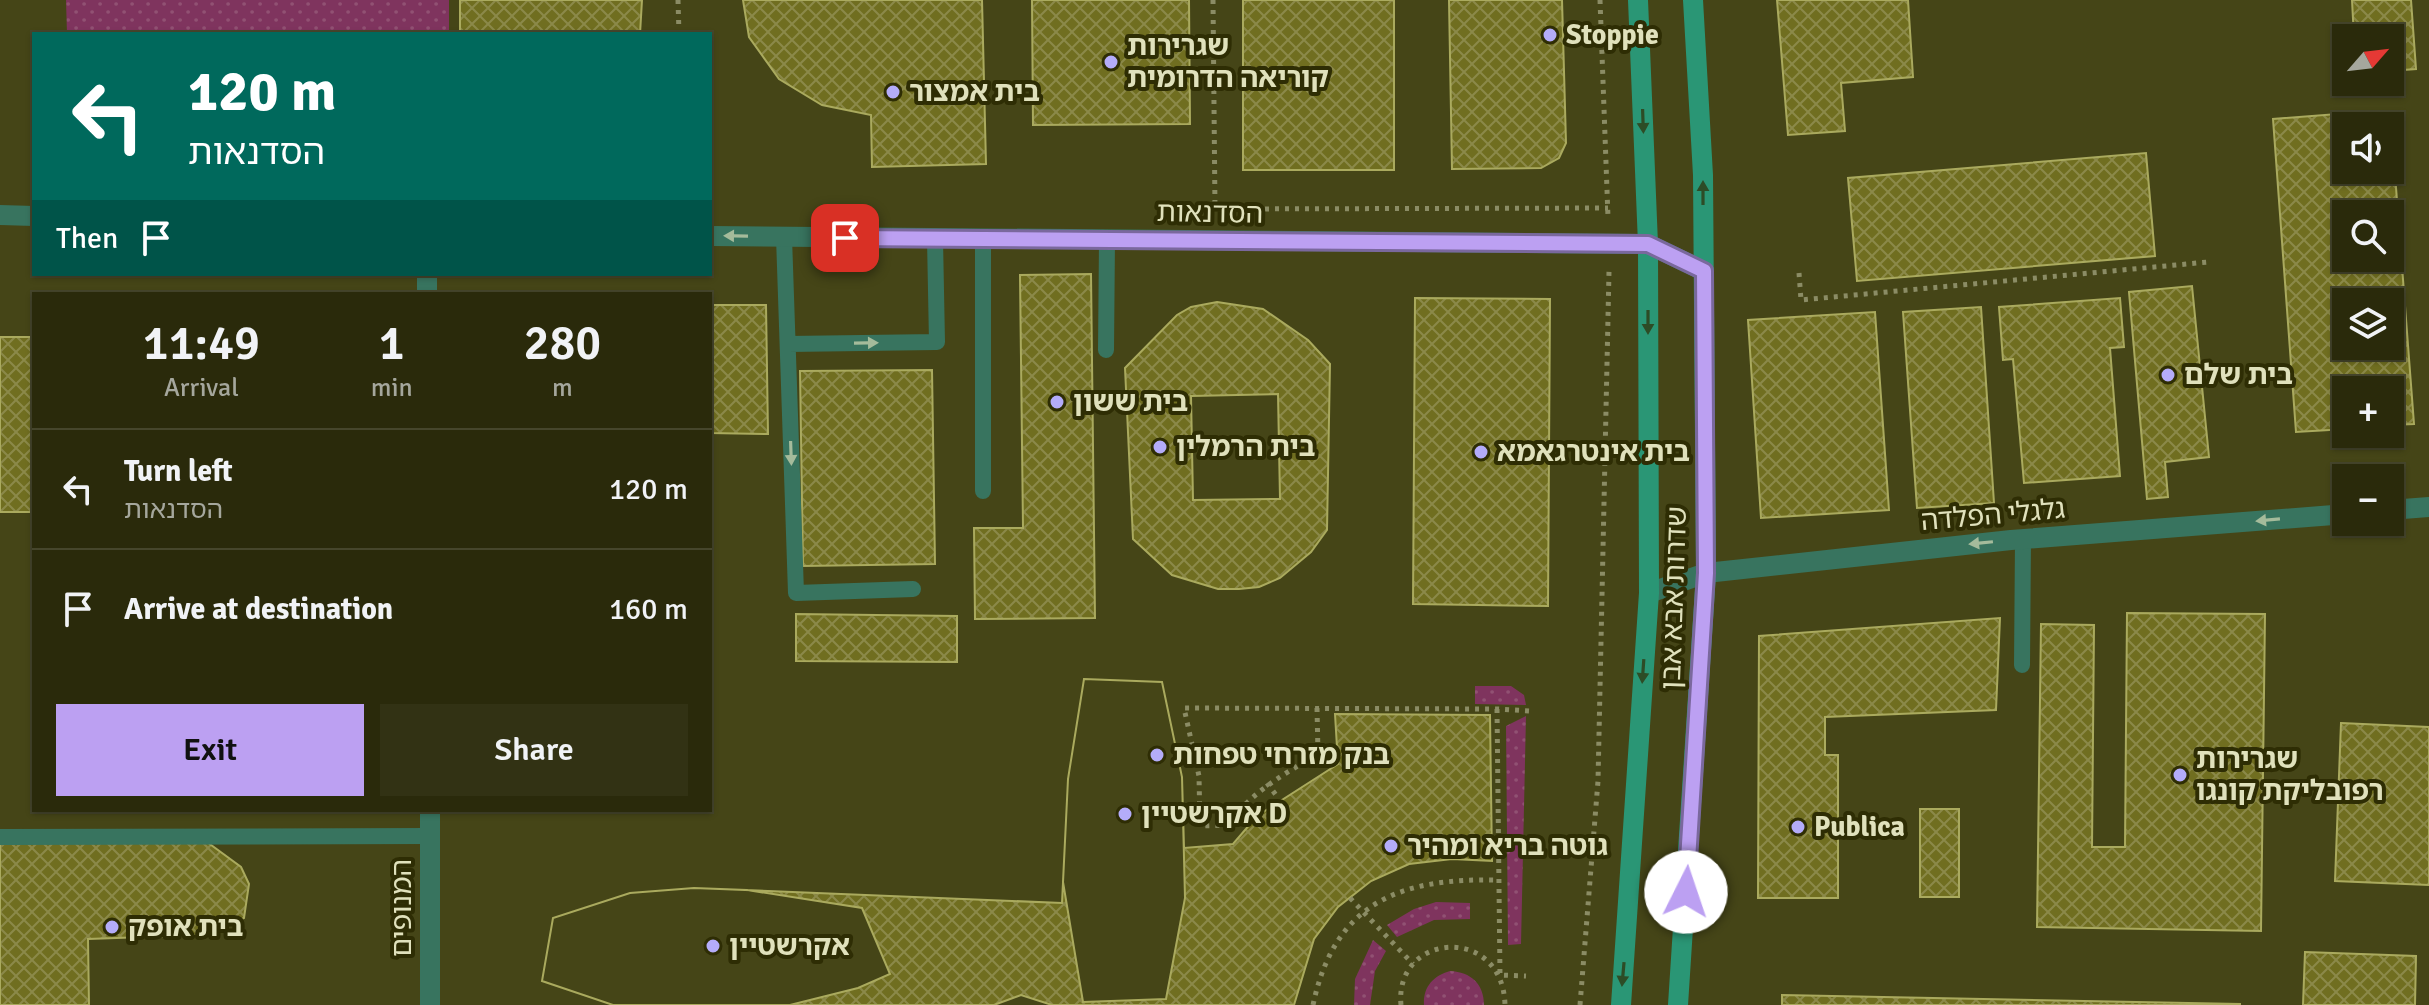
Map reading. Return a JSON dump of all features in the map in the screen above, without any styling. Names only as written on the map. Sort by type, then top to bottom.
[{"type":"main road","name":"שדרות אבא אבן","points":[[1621,1005],[1649,593],[1648,244],[1638,0]]},
{"type":"main road","name":"שדרות אבא אבן","points":[[1678,1005],[1706,573],[1703,175],[1693,0]]},
{"type":"street","points":[[0,215],[32,216]]},
{"type":"street","name":"הסדנאות","points":[[712,236],[1648,244],[1704,271]]},
{"type":"street","points":[[2404,509],[2429,507]]},
{"type":"street","name":"גלגלי הפלדה","points":[[1649,593],[1706,573],[2023,539],[2332,515]]},
{"type":"street","name":"המנופים","points":[[430,812],[430,1005]]},
{"type":"lane","points":[[784,237],[796,593],[913,589]]},
{"type":"lane","points":[[788,344],[937,342],[935,239]]},
{"type":"lane","points":[[983,239],[983,491]]},
{"type":"lane","points":[[1106,350],[1107,240]]},
{"type":"lane","points":[[2022,665],[2023,539]]},
{"type":"lane","points":[[0,837],[430,836]]},
{"type":"path","points":[[678,0],[679,32]]},
{"type":"path","points":[[1213,0],[1215,209]]},
{"type":"path","points":[[1580,1005],[1598,781],[1609,245],[1600,0]]},
{"type":"path","points":[[1799,273],[1801,300],[2208,262]]},
{"type":"path","points":[[1317,708],[1318,754],[1267,783],[1247,800],[1227,825],[1200,826],[1199,776],[1184,708],[1317,708],[1497,709],[1531,711]]},
{"type":"path","points":[[1497,709],[1500,975],[1505,1005]]},
{"type":"path","points":[[1267,783],[1279,799]]},
{"type":"path","points":[[1313,1005],[1332,948],[1360,913],[1380,898],[1422,884],[1498,880]]},
{"type":"path","points":[[1350,898],[1360,913],[1413,964]]},
{"type":"path","points":[[1401,1005],[1404,979],[1413,964],[1424,955],[1452,946],[1480,954],[1500,975],[1526,976]]},
{"type":"shaded area","points":[[0,0],[2429,0],[2429,1005],[0,1005]]},
{"type":"shaded area","points":[[66,0],[449,0],[449,32],[67,32]]},
{"type":"shaded area","points":[[1475,686],[1511,686],[1524,695],[1526,705],[1475,704]]},
{"type":"shaded area","points":[[1526,716],[1521,944],[1508,945],[1506,726]]},
{"type":"shaded area","points":[[1436,902],[1470,903],[1470,919],[1434,920],[1397,937],[1387,925],[1414,909]]},
{"type":"shaded area","points":[[1373,940],[1386,951],[1375,971],[1370,1005],[1354,1005],[1355,979]]},
{"type":"shaded area","points":[[1450,971],[1475,980],[1482,991],[1484,1005],[1424,1005],[1430,983]]},
{"type":"building","points":[[460,0],[642,0],[640,32],[460,32]]},
{"type":"building","name":"בית אמצור","points":[[743,0],[982,0],[986,164],[872,167],[871,115],[822,105],[779,79],[749,37]]},
{"type":"building","name":"שגרירות קוריאה הדרומית","points":[[1032,0],[1189,0],[1190,124],[1033,125]]},
{"type":"building","points":[[1243,0],[1394,0],[1394,170],[1243,170]]},
{"type":"building","points":[[1449,0],[1562,0],[1566,143],[1559,158],[1541,168],[1452,169]]},
{"type":"building","points":[[1777,0],[1908,0],[1913,77],[1841,83],[1845,131],[1788,135]]},
{"type":"building","points":[[2352,0],[2411,0],[2416,69],[2404,70],[2404,24],[2353,24]]},
{"type":"building","points":[[2332,114],[2332,184],[2396,184],[2397,200],[2332,200],[2332,272],[2402,272],[2404,288],[2332,288],[2332,360],[2404,360],[2404,293],[2414,424],[2404,424],[2404,376],[2332,376],[2332,430],[2296,432],[2273,119]]},
{"type":"building","points":[[2146,153],[2155,256],[1857,281],[1848,178]]},
{"type":"building","name":"בית ששון","points":[[1091,274],[1095,618],[975,619],[974,528],[1023,528],[1020,275]]},
{"type":"building","name":"בית שלם","points":[[2192,286],[2209,457],[2165,462],[2168,497],[2147,499],[2129,292]]},
{"type":"building","name":"בית אינטרגאמא","points":[[1415,298],[1550,299],[1548,606],[1413,604]]},
{"type":"building","points":[[2120,298],[2124,347],[2110,348],[2120,476],[2024,483],[2013,359],[2003,360],[1999,307]]},
{"type":"building","name":"בית הרמלין","points":[[1217,302],[1263,309],[1308,340],[1330,364],[1327,530],[1311,552],[1280,578],[1259,587],[1218,589],[1172,575],[1133,539],[1125,368],[1177,315],[1191,307]],"holes":[[[1278,394],[1280,499],[1193,500],[1191,396]]]},
{"type":"building","points":[[712,305],[766,305],[768,434],[712,433]]},
{"type":"building","points":[[1981,307],[1994,503],[1917,508],[1903,312]]},
{"type":"building","points":[[1875,312],[1889,510],[1761,518],[1748,320]]},
{"type":"building","points":[[0,337],[32,337],[32,512],[0,512]]},
{"type":"building","points":[[932,370],[935,564],[803,566],[800,371]]},
{"type":"building","points":[[2127,613],[2265,614],[2261,931],[2037,927],[2041,624],[2094,625],[2092,847],[2125,847]]},
{"type":"building","points":[[796,614],[957,616],[957,662],[796,661]]},
{"type":"building","name":"Publica","points":[[2000,618],[1996,710],[1825,717],[1825,755],[1838,755],[1838,898],[1758,898],[1759,636]]},
{"type":"building","points":[[1084,679],[1162,682],[1182,777],[1184,848],[1233,844],[1257,816],[1338,764],[1335,714],[1490,715],[1492,861],[1452,859],[1409,864],[1371,881],[1338,907],[1314,939],[1294,1005],[1052,1005],[1021,995],[994,1005],[613,1005],[542,981],[553,918],[630,893],[694,888],[1062,903],[1068,779]]},
{"type":"building","name":"אקרשטיין D","points":[[1084,679],[1162,682],[1182,777],[1185,898],[1166,999],[1083,1002],[1063,882],[1068,779]]},
{"type":"building","points":[[2341,723],[2429,727],[2429,885],[2335,881]]},
{"type":"building","points":[[1920,809],[1959,809],[1959,897],[1920,897]]},
{"type":"building","name":"בית אופק","points":[[0,842],[207,842],[241,867],[249,884],[244,918],[202,935],[88,939],[89,1005],[0,1005]]},
{"type":"building","name":"אקרשטיין","points":[[694,888],[747,890],[862,908],[890,974],[858,988],[790,1005],[613,1005],[542,981],[553,918],[630,893]]},
{"type":"building","points":[[2305,952],[2416,956],[2415,1005],[2303,1005]]},
{"type":"building","points":[[1782,995],[2240,1004],[2240,1005],[1782,1005]]},
{"type":"place","name":"Stoppie","points":[[1550,35]]},
{"type":"place","name":"שגרירות קוריאה הדרומית","points":[[1111,62]]},
{"type":"place","name":"בית אמצור","points":[[893,92]]},
{"type":"place","name":"בית שלם","points":[[2168,375]]},
{"type":"place","name":"בית ששון","points":[[1057,402]]},
{"type":"place","name":"בית הרמלין","points":[[1160,447]]},
{"type":"place","name":"בית אינטרגאמא","points":[[1481,452]]},
{"type":"place","name":"בנק מזרחי טפחות","points":[[1157,755]]},
{"type":"place","name":"שגרירות רפובליקת קונגו","points":[[2180,775]]},
{"type":"place","name":"אקרשטיין D","points":[[1125,814]]},
{"type":"place","name":"Publica","points":[[1798,827]]},
{"type":"place","name":"גוטה בריא ומהיר","points":[[1391,846]]},
{"type":"place","name":"בית אופק","points":[[112,927]]},
{"type":"place","name":"אקרשטיין","points":[[713,946]]},
{"type":"route","points":[[845,238],[1648,244],[1704,271],[1706,573],[1686,892]]}]
